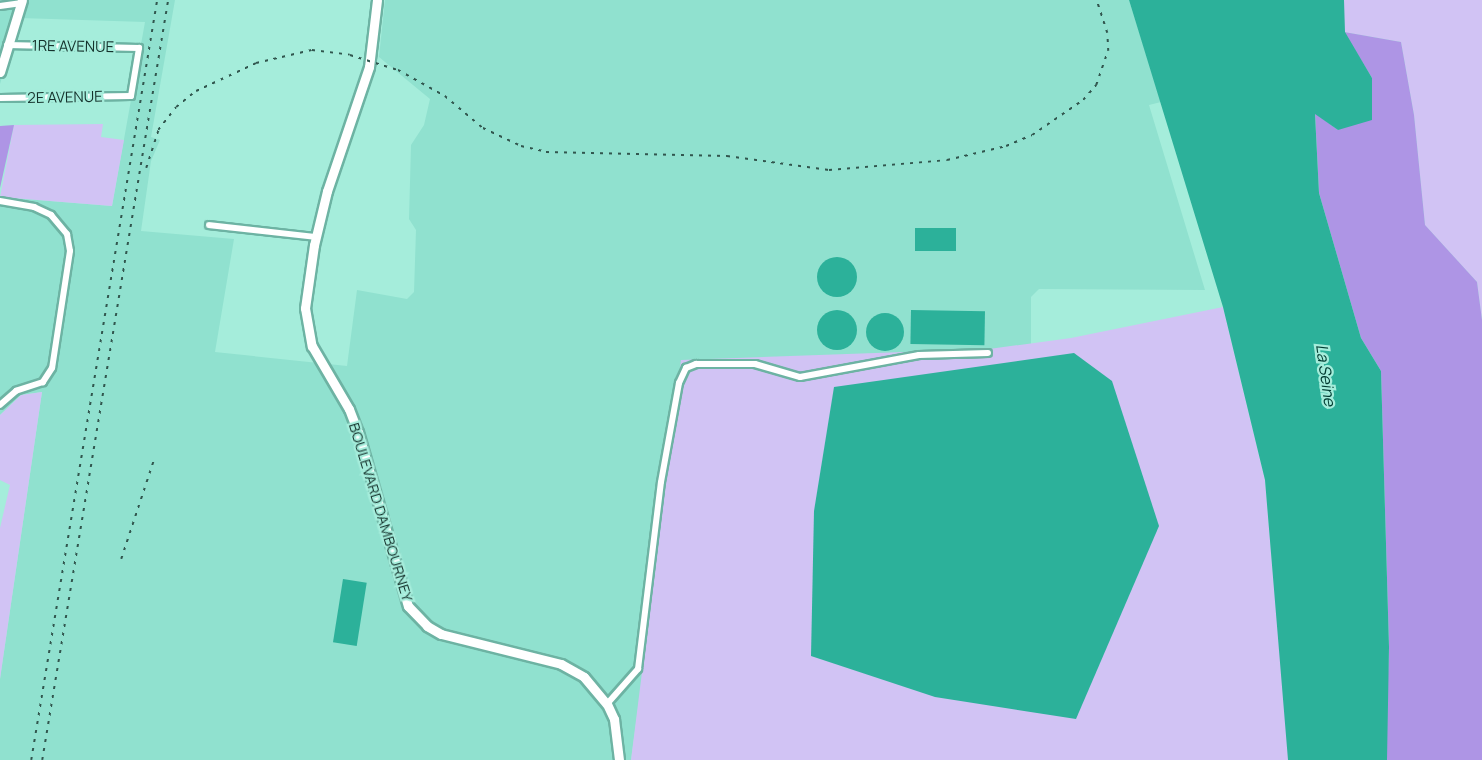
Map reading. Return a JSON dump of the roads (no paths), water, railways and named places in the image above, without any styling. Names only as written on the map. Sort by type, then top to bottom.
[{"type":"street","name":"BOULEVARD DAMBOURNEY","points":[[377,0],[369,67],[330,180],[316,237],[305,299],[308,332],[358,432],[408,606],[427,626],[441,634],[573,669],[607,704],[618,736],[619,760]]},
{"type":"street","points":[[0,6],[22,2],[0,72]]},
{"type":"street","name":"1RE AVENUE","points":[[7,45],[139,48],[130,96]]},
{"type":"street","name":"2E AVENUE","points":[[0,98],[130,96]]},
{"type":"street","points":[[0,201],[40,208],[61,223],[70,251],[52,368],[44,382],[8,395],[0,405]]},
{"type":"street","points":[[208,225],[316,237]]},
{"type":"street","points":[[607,704],[638,669],[662,482],[679,383],[686,368],[696,364],[755,364],[800,376],[919,355],[988,353]]},
{"type":"water","name":"La Seine","points":[[1129,0],[1344,0],[1345,32],[1372,78],[1372,120],[1338,130],[1315,114],[1319,193],[1361,338],[1381,371],[1389,647],[1387,760],[1288,760],[1265,480],[1223,307]]},
{"type":"water","points":[[915,228],[956,228],[956,251],[915,251]]},
{"type":"water","points":[[837,257],[851,263],[857,277],[851,291],[837,297],[823,291],[817,277],[823,263]]},
{"type":"water","points":[[837,310],[851,316],[857,330],[851,344],[837,350],[823,344],[817,330],[823,316]]},
{"type":"water","points":[[911,310],[985,311],[984,345],[910,344]]},
{"type":"water","points":[[885,313],[898,319],[904,332],[898,345],[885,351],[872,345],[866,332],[872,319]]},
{"type":"water","points":[[1074,353],[1112,381],[1159,526],[1076,719],[935,697],[811,656],[814,511],[834,387]]},
{"type":"water","points":[[343,579],[367,583],[357,646],[333,642]]},
{"type":"railway","points":[[31,760],[157,0]]},
{"type":"railway","points":[[42,760],[168,0]]},
{"type":"railway","points":[[146,168],[158,130],[176,107],[196,91],[256,63],[312,50],[350,55],[398,70],[445,96],[483,128],[521,146],[546,152],[727,156],[829,170],[947,160],[1006,146],[1032,135],[1083,100],[1096,85],[1108,51],[1107,33],[1096,0]]},
{"type":"railway","points":[[121,559],[155,456]]}]
